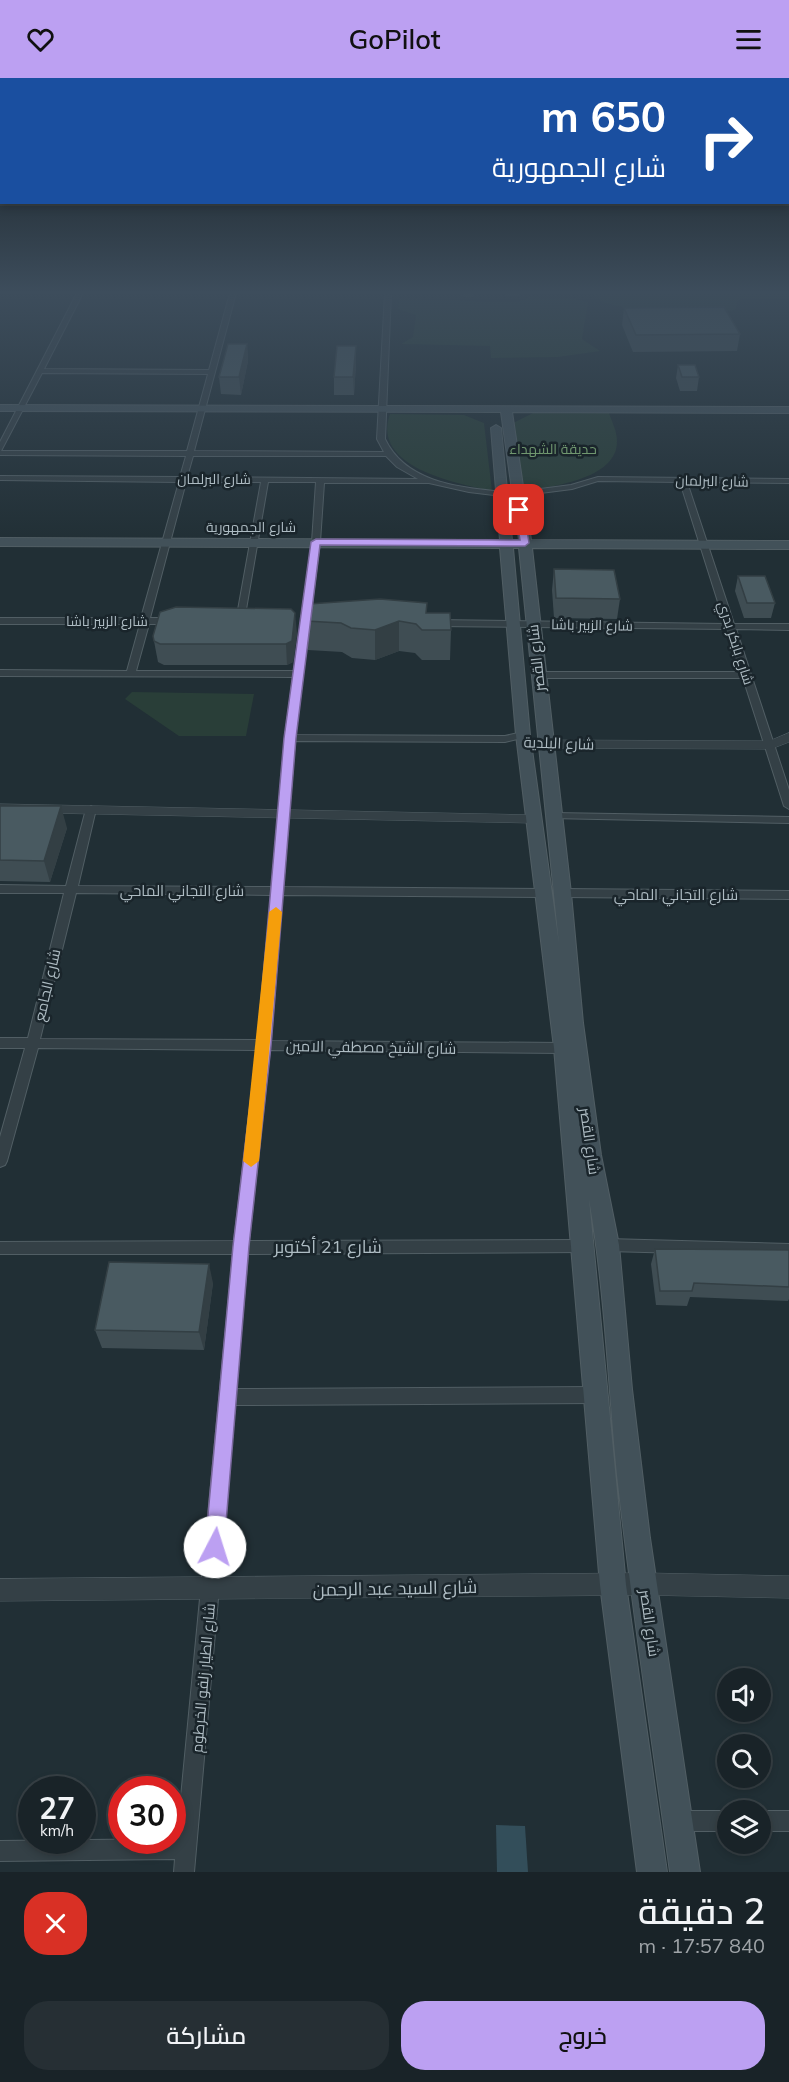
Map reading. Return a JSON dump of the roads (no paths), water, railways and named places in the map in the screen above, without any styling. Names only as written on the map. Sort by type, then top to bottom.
[{"type":"main road","points":[[0,408],[789,410]]},
{"type":"main road","name":"شارع القصر","points":[[501,408],[510,494],[507,543],[523,740],[534,819],[553,893],[574,1023],[591,1155],[596,1246],[597,1395],[613,1585],[652,1872]]},
{"type":"main road","name":"شارع القصر","points":[[510,494],[525,543],[554,816],[553,893],[563,1048],[620,1389],[644,1584],[684,1872]]},
{"type":"main road","name":"شارع الجمهورية","points":[[0,542],[789,545]]},
{"type":"street","points":[[38,377],[0,451],[388,454]]},
{"type":"street","points":[[131,673],[147,621],[165,542],[210,377]]},
{"type":"street","points":[[384,377],[381,439],[388,454],[401,465],[428,481]]},
{"type":"street","name":"شارع البرلمان","points":[[0,478],[428,481],[510,494],[572,487],[598,479],[789,481]]},
{"type":"street","points":[[240,621],[265,480]]},
{"type":"street","name":"شارع الطيار زلفو الخرطوم","points":[[186,1849],[241,1246],[264,1046],[290,738],[316,542],[320,480]]},
{"type":"street","name":"شارع بابكر بدري","points":[[683,481],[746,675],[780,741],[789,806]]},
{"type":"street","name":"شارع الزبير باشا","points":[[0,621],[182,621]]},
{"type":"street","points":[[229,621],[251,621]]},
{"type":"street","points":[[293,622],[315,623]]},
{"type":"street","name":"شارع الزبير باشا","points":[[420,623],[789,627]]},
{"type":"street","points":[[0,673],[297,674]]},
{"type":"street","points":[[538,675],[746,675]]},
{"type":"street","name":"شارع البلدية","points":[[290,738],[780,741]]},
{"type":"street","points":[[0,808],[534,819]]},
{"type":"street","name":"شارع الجامع","points":[[0,1161],[33,1043],[92,809]]},
{"type":"street","points":[[554,816],[789,820]]},
{"type":"street","name":"شارع التجاني الماحي","points":[[0,889],[789,895]]},
{"type":"street","name":"شارع الشيخ مصطفي الامين","points":[[0,1043],[563,1048]]},
{"type":"street","name":"شارع 21 أكتوبر","points":[[0,1248],[596,1246],[789,1250]]},
{"type":"street","points":[[228,1397],[597,1395]]},
{"type":"street","name":"شارع السيد عبد الرحمن","points":[[0,1590],[644,1584],[789,1587]]},
{"type":"street","points":[[678,1821],[717,1821]]},
{"type":"street","points":[[771,1821],[789,1821]]},
{"type":"street","points":[[0,1851],[108,1850]]},
{"type":"street","name":"شارع الطيار زلفو الخرطوم","points":[[184,1872],[186,1854]]},
{"type":"water","points":[[496,1825],[525,1826],[528,1872],[497,1872]]},
{"type":"park label","name":"حديقة الشهداء","points":[[553,449]]}]
